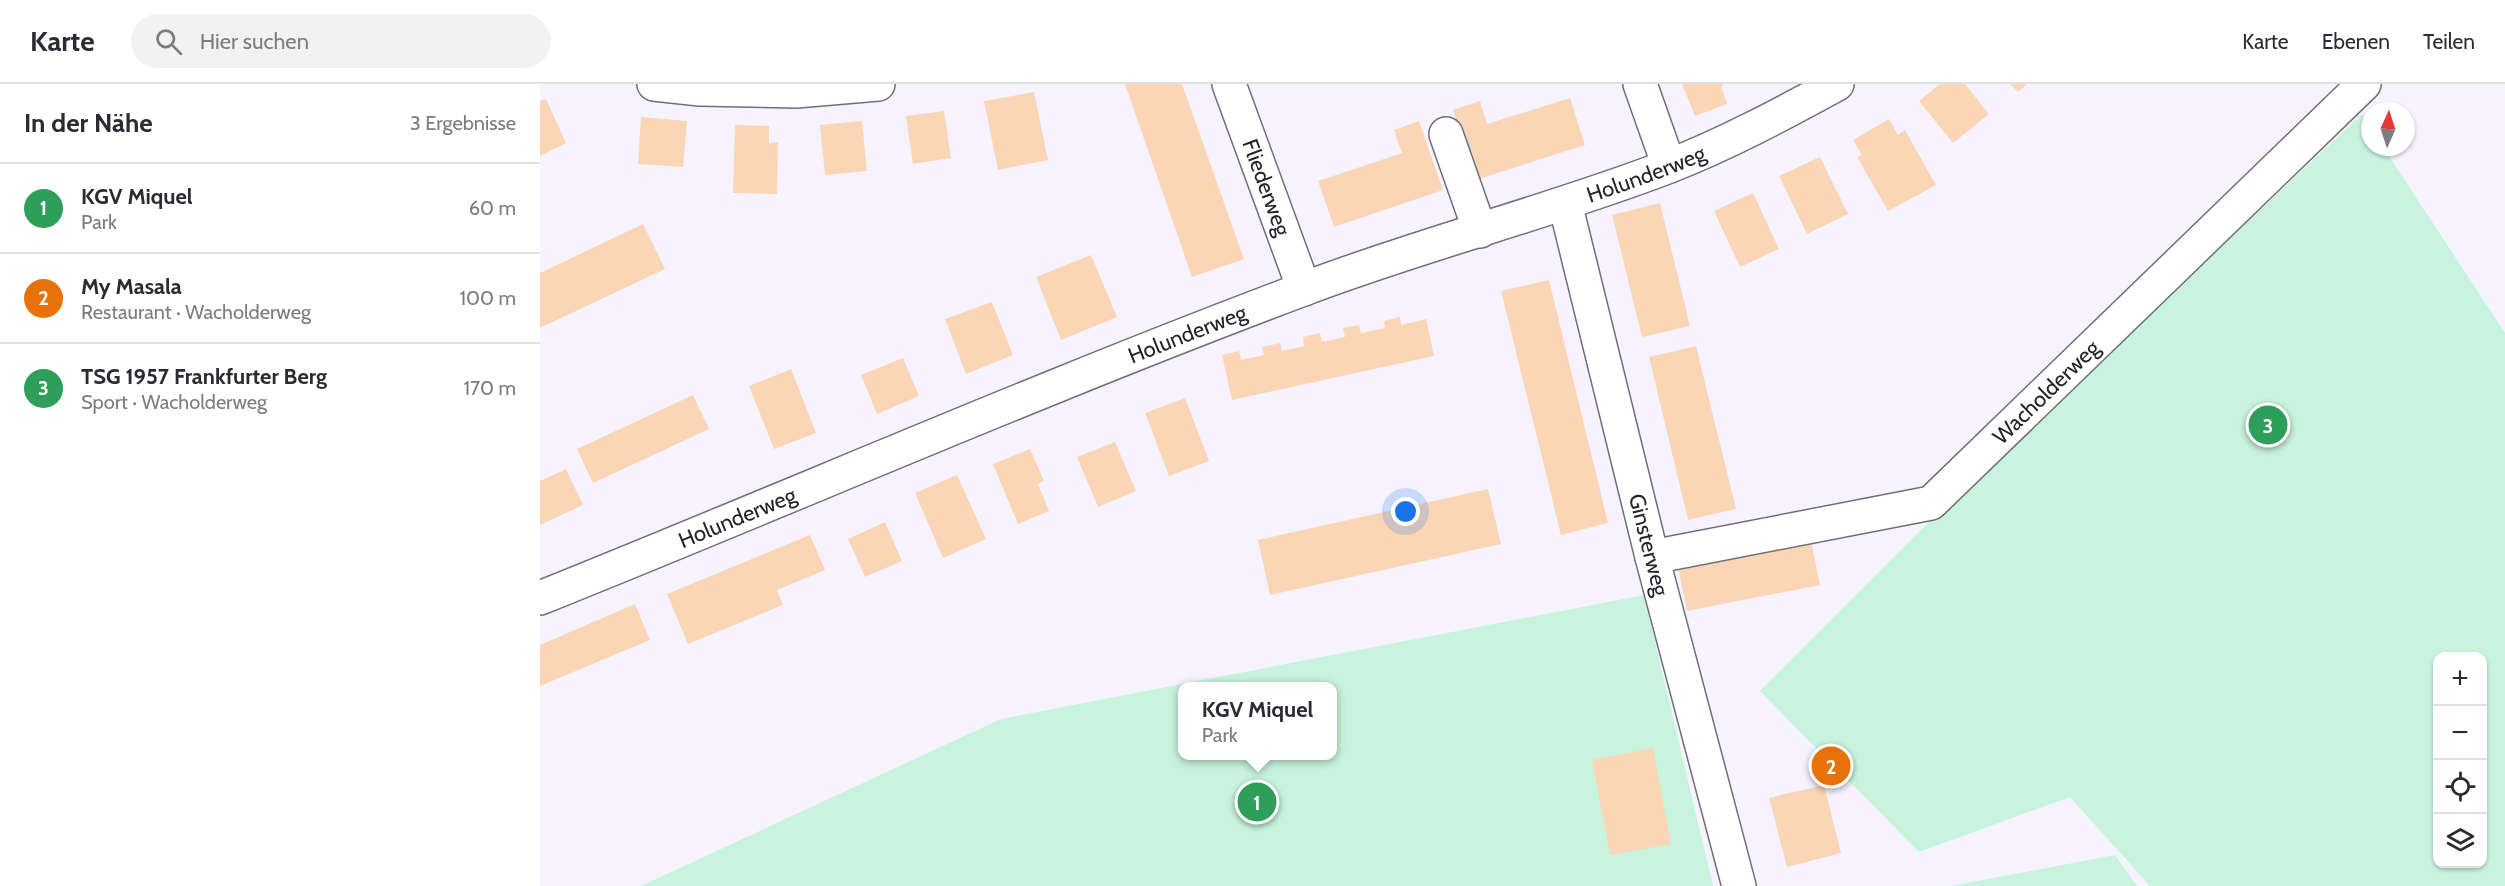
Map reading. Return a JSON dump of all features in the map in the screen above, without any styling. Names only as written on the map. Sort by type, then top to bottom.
[{"type":"street","points":[[654,84],[700,89],[796,92],[878,84]]},
{"type":"street","name":"Fliederweg","points":[[1229,84],[1304,288]]},
{"type":"street","points":[[1640,84],[1669,166]]},
{"type":"street","name":"Holunderweg","points":[[540,598],[1304,288],[1565,203],[1669,166],[1748,131],[1837,84]]},
{"type":"street","name":"Wacholderweg","points":[[1652,557],[1931,503],[2364,84]]},
{"type":"street","points":[[1446,134],[1480,231]]},
{"type":"street","name":"Ginsterweg","points":[[1565,203],[1652,557],[1739,886]]},
{"type":"green space","points":[[2361,115],[2361,156],[2389,156],[2505,333],[2505,886],[2150,886],[2070,797],[1919,852],[1760,691],[1933,518]]},
{"type":"green space","points":[[1644,595],[1713,886],[641,886],[1001,719],[1178,685],[1178,760],[1337,760],[1337,682],[1193,682]]},
{"type":"green space","points":[[2115,855],[2137,886],[1951,886]]},
{"type":"building","points":[[1125,84],[1182,84],[1244,259],[1192,277]]},
{"type":"building","points":[[1682,84],[1725,84],[1721,86],[1727,104],[1695,116]]},
{"type":"building","points":[[1940,84],[1965,84],[1989,114],[1953,143],[1919,101]]},
{"type":"building","points":[[2010,84],[2027,84],[2018,92]]},
{"type":"building","points":[[1034,92],[1048,160],[998,170],[984,101]]},
{"type":"building","points":[[1570,98],[1585,145],[1476,180],[1453,110],[1480,101],[1487,124]]},
{"type":"building","points":[[546,99],[566,143],[540,156],[540,101]]},
{"type":"building","points":[[944,111],[951,158],[913,164],[906,116]]},
{"type":"building","points":[[641,117],[687,121],[683,167],[638,164]]},
{"type":"building","points":[[1889,119],[1898,135],[1905,130],[1936,185],[1888,211],[1857,157],[1862,155],[1853,140]]},
{"type":"building","points":[[862,121],[867,171],[825,175],[820,125]]},
{"type":"building","points":[[1419,121],[1443,190],[1334,227],[1318,181],[1402,153],[1394,130]]},
{"type":"building","points":[[735,125],[769,126],[769,143],[778,142],[777,194],[733,193]]},
{"type":"building","points":[[1820,157],[1848,214],[1807,234],[1779,176]]},
{"type":"building","points":[[1753,193],[1779,249],[1740,267],[1714,211]]},
{"type":"building","points":[[1660,203],[1690,326],[1642,337],[1612,215]]},
{"type":"building","points":[[643,224],[665,269],[540,328],[540,273]]},
{"type":"building","points":[[1091,255],[1117,317],[1061,340],[1036,277]]},
{"type":"building","points":[[1549,280],[1608,523],[1561,535],[1501,291]]},
{"type":"building","points":[[992,302],[1013,355],[966,374],[945,319]]},
{"type":"building","points":[[1400,317],[1401,325],[1426,319],[1434,356],[1232,400],[1222,355],[1239,351],[1241,360],[1264,355],[1262,347],[1280,343],[1282,351],[1304,346],[1303,337],[1320,333],[1322,342],[1345,337],[1343,328],[1359,325],[1361,333],[1385,328],[1384,321]]},
{"type":"building","points":[[1696,346],[1736,509],[1688,520],[1649,357]]},
{"type":"building","points":[[903,358],[919,396],[877,414],[861,375]]},
{"type":"building","points":[[791,369],[816,433],[774,449],[749,386]]},
{"type":"building","points":[[693,395],[709,429],[593,483],[577,449]]},
{"type":"building","points":[[1185,398],[1209,461],[1169,476],[1145,413]]},
{"type":"building","points":[[1115,442],[1136,491],[1098,507],[1077,457]]},
{"type":"building","points":[[1030,449],[1044,481],[1038,484],[1049,511],[1018,524],[993,464]]},
{"type":"building","points":[[566,469],[583,505],[540,525],[540,481]]},
{"type":"building","points":[[957,475],[986,539],[943,558],[915,493]]},
{"type":"building","points":[[1488,489],[1501,544],[1270,595],[1258,540]]},
{"type":"building","points":[[885,522],[902,561],[865,577],[848,539]]},
{"type":"building","points":[[810,535],[825,570],[777,590],[783,605],[688,644],[667,594]]},
{"type":"building","points":[[1811,541],[1820,585],[1687,611],[1678,567]]},
{"type":"building","points":[[635,604],[650,640],[540,686],[540,645]]},
{"type":"building","points":[[1653,748],[1671,844],[1610,855],[1592,760]]},
{"type":"building","points":[[1824,785],[1841,853],[1787,867],[1769,798]]},
{"type":"place","name":"TSG 1957 Frankfurter Berg","points":[[2268,425]]},
{"type":"place","name":"My Masala","points":[[1831,766]]},
{"type":"place","name":"KGV Miquel","points":[[1257,802]]}]
